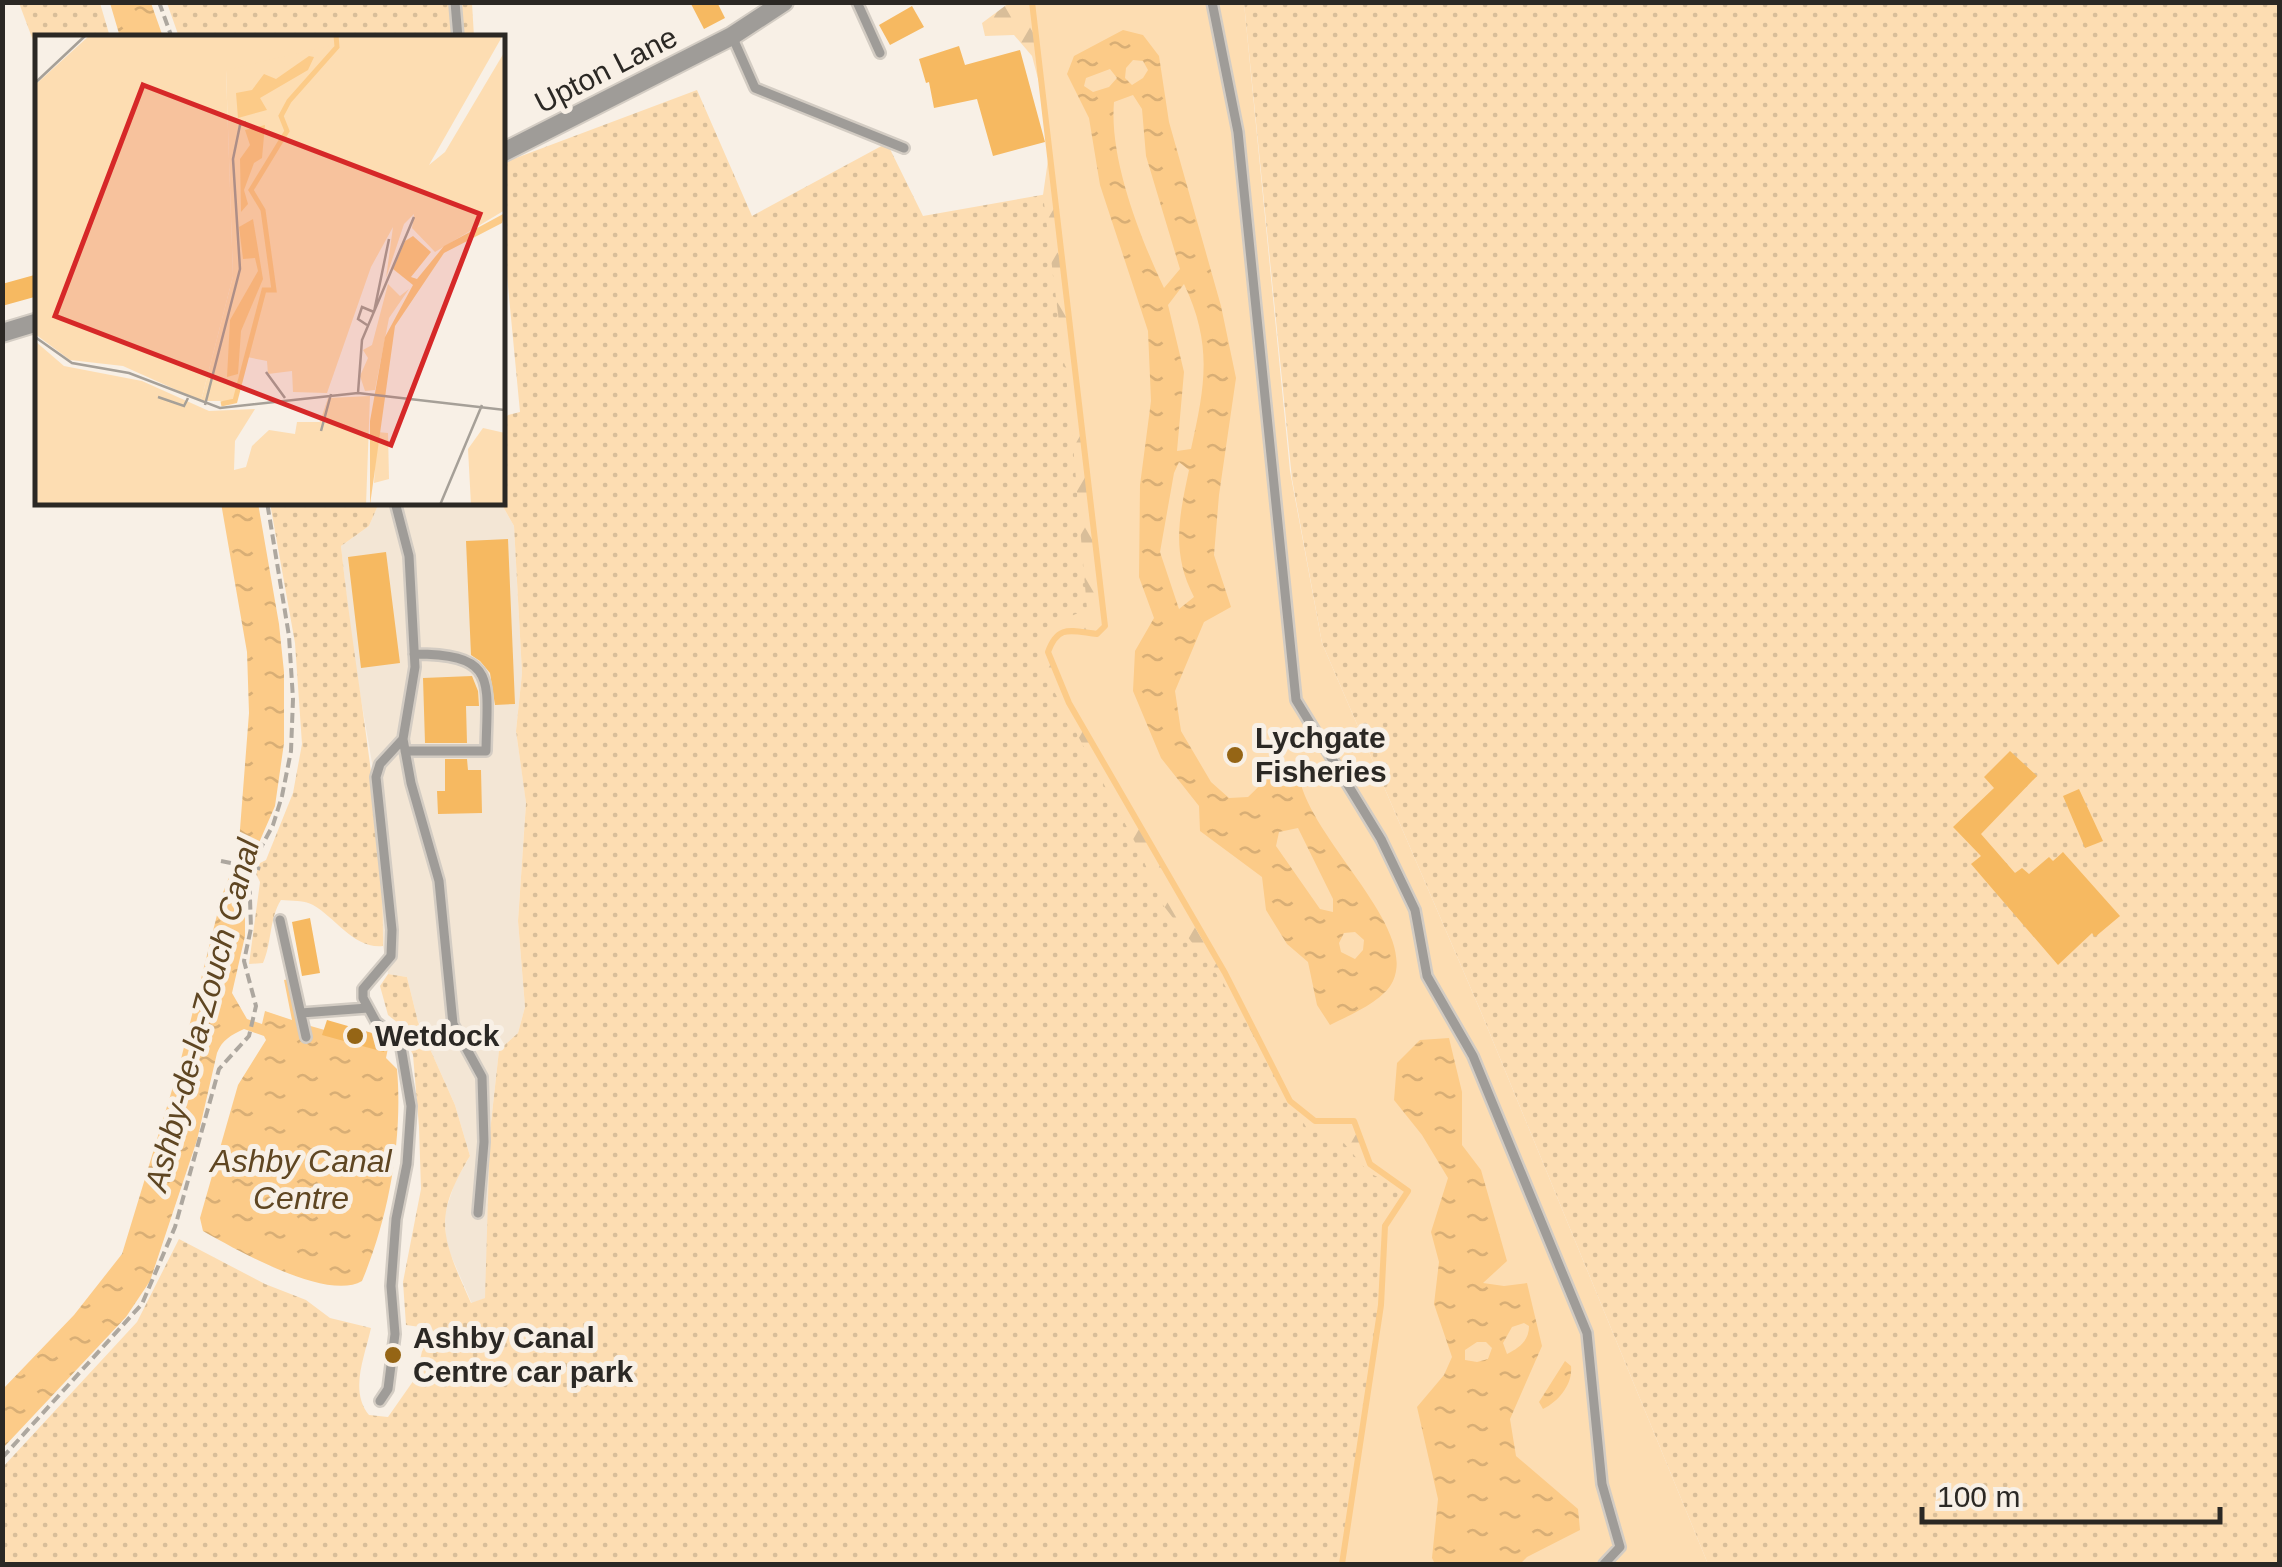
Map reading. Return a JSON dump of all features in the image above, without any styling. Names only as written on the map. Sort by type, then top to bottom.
[{"type":"street","name":"Upton Lane","points":[[505,150],[732,36],[784,2]]},
{"type":"street","points":[[2,333],[35,323]]},
{"type":"lane","points":[[455,2],[458,35]]},
{"type":"lane","points":[[857,2],[880,52]]},
{"type":"lane","points":[[1212,2],[1240,150],[1296,700],[1381,839],[1414,910],[1426,976],[1473,1056],[1588,1334],[1602,1484],[1620,1547],[1604,1564]]},
{"type":"lane","points":[[732,36],[755,88],[904,148]]},
{"type":"lane","points":[[396,505],[409,556],[415,668],[402,739],[410,783],[439,881],[453,1024],[482,1078],[484,1142],[478,1213]]},
{"type":"lane","points":[[405,750],[486,751],[486,688],[482,672],[466,659],[455,656],[414,654]]},
{"type":"lane","points":[[380,1401],[388,1388],[395,1334],[391,1286],[394,1236],[412,1106],[401,1048],[394,1036],[376,1022],[363,998],[363,988],[391,956],[376,777],[380,764],[402,739]]},
{"type":"lane","points":[[280,920],[306,1036]]},
{"type":"lane","points":[[301,1013],[368,1008]]},
{"type":"path","points":[[160,2],[171,35]]},
{"type":"path","points":[[2,1458],[142,1304],[175,1227],[219,1069],[249,1036],[256,1006],[244,962],[251,928],[250,870],[273,825],[282,796],[291,752],[293,700],[289,636],[267,505]]},
{"type":"path","points":[[221,861],[262,868]]},
{"type":"shaded area","points":[[378,505],[502,505],[514,526],[522,673],[516,731],[526,802],[518,921],[525,1007],[518,1033],[499,1050],[490,1132],[488,1284],[485,1298],[472,1304],[446,1244],[445,1213],[455,1182],[470,1156],[455,1105],[418,1022],[407,977],[388,974],[383,946],[372,763],[352,647],[341,546],[369,526]]},
{"type":"green space","points":[[19,3],[100,3],[109,35],[35,35],[35,46]]},
{"type":"green space","points":[[167,3],[472,3],[474,35],[178,35]]},
{"type":"green space","points":[[1009,3],[1145,3],[1408,1191],[1369,1173],[1343,1142],[1306,1127],[1224,984],[1163,905],[1137,846],[1041,667],[1040,630],[1087,609],[1070,409],[1043,195],[1052,132],[1032,56],[1014,35],[985,36],[982,23]]},
{"type":"green space","name":"Lychgate Fisheries","points":[[1032,3],[1244,3],[1290,471],[1322,643],[1481,1012],[1708,1564],[1342,1564],[1381,1305],[1385,1226],[1408,1191],[1370,1164],[1354,1121],[1315,1121],[1295,1106],[1225,973],[1069,703],[1048,652],[1061,633],[1096,634],[1104,625]]},
{"type":"green space","points":[[1244,3],[2279,3],[2279,1564],[1708,1564],[1481,1012],[1322,643],[1292,479]]},
{"type":"green space","points":[[697,90],[752,216],[887,143],[923,216],[1053,193],[1225,973],[1290,1101],[1408,1191],[1385,1226],[1381,1305],[1342,1564],[3,1564],[2,1468],[137,1322],[179,1239],[265,1284],[306,1300],[330,1318],[371,1328],[359,1384],[369,1415],[388,1417],[416,1377],[426,1334],[420,1327],[406,1325],[403,1282],[421,1189],[419,1127],[413,1055],[398,1023],[388,1015],[380,986],[388,974],[407,977],[418,1022],[455,1105],[470,1156],[450,1197],[445,1230],[471,1303],[485,1298],[490,1132],[499,1050],[518,1033],[525,1007],[518,921],[526,803],[516,731],[522,673],[514,526],[502,505],[505,419],[520,412],[505,255],[505,162]]},
{"type":"green space","points":[[270,505],[378,505],[369,526],[341,546],[374,796],[383,946],[354,938],[310,903],[281,900],[263,963],[249,964],[260,882],[256,874],[260,863],[266,860],[293,793],[302,744],[295,643]]},
{"type":"water","points":[[110,3],[151,3],[162,35],[119,35]]},
{"type":"water","points":[[1123,30],[1143,35],[1159,56],[1169,122],[1221,306],[1236,378],[1214,555],[1231,607],[1204,622],[1175,691],[1181,731],[1211,782],[1229,798],[1248,797],[1278,768],[1298,767],[1304,793],[1317,820],[1375,905],[1396,958],[1393,981],[1365,1007],[1330,1025],[1317,1005],[1308,962],[1287,944],[1266,910],[1262,877],[1200,831],[1199,806],[1161,758],[1133,691],[1135,651],[1154,618],[1139,577],[1140,485],[1151,401],[1148,331],[1100,185],[1089,118],[1067,74],[1074,56]],"holes":[[[1133,60],[1143,61],[1148,70],[1132,85],[1125,78],[1126,68]],[[1110,69],[1117,78],[1109,87],[1093,92],[1084,86],[1086,78]],[[1133,95],[1142,109],[1146,156],[1180,269],[1164,288],[1128,197],[1114,124],[1114,102]],[[1184,284],[1199,327],[1204,366],[1191,449],[1177,451],[1184,372],[1168,305]],[[1179,462],[1189,470],[1179,535],[1182,565],[1194,597],[1179,609],[1160,552],[1174,473]],[[1298,828],[1333,899],[1333,912],[1320,909],[1276,846],[1279,832]],[[1355,932],[1364,940],[1363,950],[1355,959],[1341,952],[1339,943],[1344,933]]]},
{"type":"water","points":[[221,505],[258,505],[284,672],[284,743],[275,806],[245,875],[245,936],[232,993],[247,1019],[262,1024],[265,1011],[292,1020],[284,980],[295,978],[307,1025],[388,1048],[386,1058],[397,1069],[398,1122],[392,1177],[380,1231],[362,1281],[346,1286],[327,1285],[281,1271],[203,1231],[200,1218],[238,1085],[266,1040],[244,1029],[231,1036],[217,1053],[197,1140],[150,1281],[126,1317],[3,1448],[3,1389],[74,1315],[122,1254],[179,1067],[222,895],[238,855],[249,713],[247,652]]},
{"type":"water","points":[[1449,1038],[1462,1092],[1462,1145],[1481,1170],[1507,1261],[1483,1283],[1527,1283],[1542,1346],[1510,1419],[1516,1456],[1578,1509],[1580,1530],[1520,1564],[1435,1564],[1432,1558],[1438,1499],[1417,1407],[1444,1375],[1452,1357],[1434,1304],[1439,1262],[1431,1232],[1448,1178],[1422,1135],[1394,1100],[1397,1063],[1420,1040]],"holes":[[[1524,1323],[1529,1326],[1525,1340],[1507,1354],[1503,1343],[1512,1327]],[[1477,1342],[1486,1342],[1492,1348],[1488,1359],[1465,1360],[1465,1350]]]},
{"type":"water","points":[[1565,1361],[1571,1366],[1567,1385],[1543,1409],[1539,1402]]},
{"type":"building","points":[[690,2],[717,2],[725,18],[704,29]]},
{"type":"building","points":[[912,6],[924,27],[890,45],[879,25]]},
{"type":"building","points":[[667,30],[674,44],[651,56],[644,42]]},
{"type":"building","points":[[959,46],[965,65],[1020,50],[1045,142],[993,156],[977,99],[934,108],[919,59]]},
{"type":"building","points":[[35,275],[35,297],[2,306],[2,284]]},
{"type":"building","points":[[508,539],[515,704],[495,705],[490,673],[471,655],[466,541]]},
{"type":"building","points":[[386,552],[400,663],[361,668],[348,557]]},
{"type":"building","points":[[472,676],[479,706],[466,706],[467,743],[425,743],[423,678]]},
{"type":"building","points":[[2010,751],[2037,776],[1981,834],[2015,873],[2022,868],[2029,874],[2049,857],[2053,861],[2063,852],[2120,916],[2095,937],[2092,933],[2058,965],[1971,864],[1981,856],[1953,827],[1994,788],[1984,777]]},
{"type":"building","points":[[445,759],[467,759],[468,770],[481,770],[482,813],[438,814],[437,791],[445,791]]},
{"type":"building","points":[[2079,789],[2103,841],[2085,848],[2063,796]]},
{"type":"building","points":[[310,918],[320,973],[302,976],[292,922]]},
{"type":"building","name":"Wetdock","points":[[327,1020],[379,1035],[387,1041],[384,1052],[322,1035]]},
{"type":"waterway","points":[[1032,2],[1105,626],[1097,634],[1061,633],[1048,652],[1069,703],[1225,973],[1290,1101],[1315,1121],[1354,1121],[1370,1164],[1408,1191],[1385,1226],[1381,1305],[1342,1564]]},
{"type":"place","name":"Lychgate Fisheries","points":[[1235,755]]},
{"type":"place","name":"Wetdock","points":[[355,1036]]},
{"type":"place","name":"Ashby Canal Centre car park","points":[[393,1355]]},
{"type":"water label","name":"Ashby-de-la-Zouch Canal","points":[[202,1015]]},
{"type":"water label","name":"Ashby Canal Centre","points":[[301,1180]]}]
